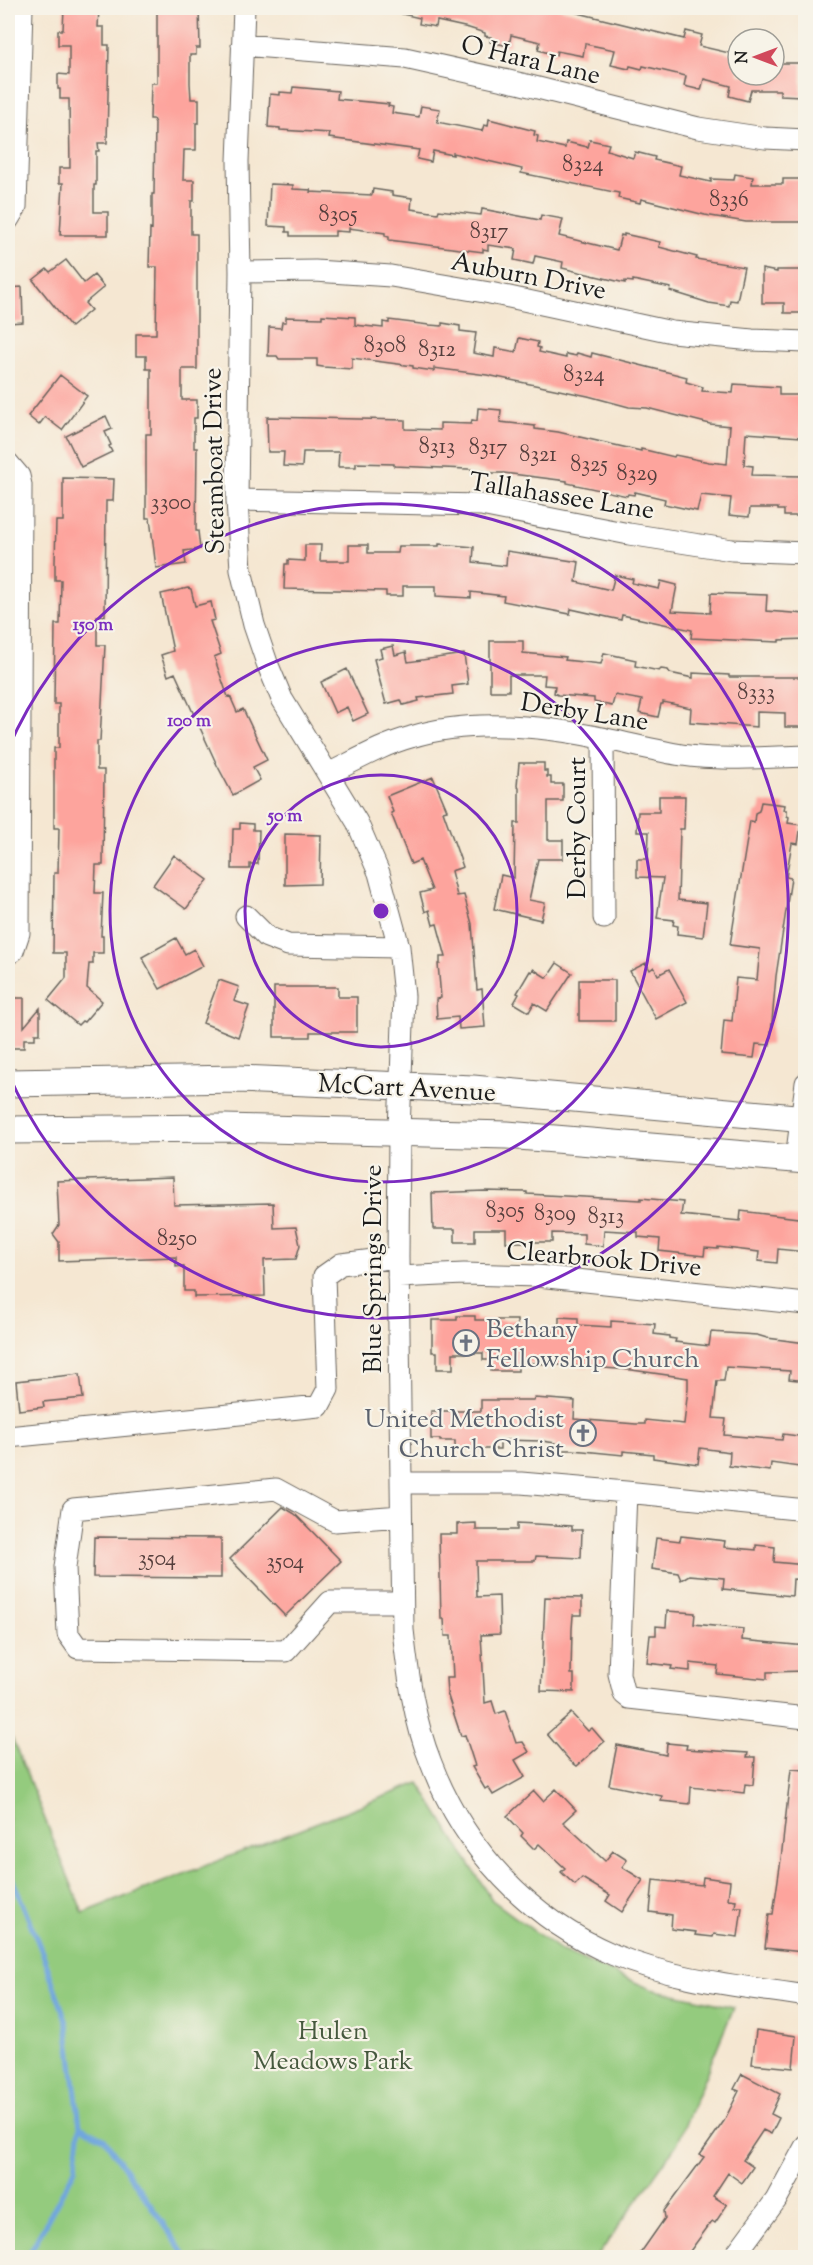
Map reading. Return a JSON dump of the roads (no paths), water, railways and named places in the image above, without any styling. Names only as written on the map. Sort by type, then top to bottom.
[{"type":"main road","name":"McCart Avenue","points":[[8,1083],[238,1079],[473,1089],[803,1119]]},
{"type":"main road","name":"McCart Avenue","points":[[8,1130],[225,1128],[507,1135],[801,1160]]},
{"type":"street","points":[[8,220],[16,207],[22,8]]},
{"type":"street","name":"Steamboat Drive","points":[[244,8],[238,161],[240,272],[237,500],[241,570],[254,625],[282,699],[357,822],[379,873],[399,947],[404,996],[399,1131]]},
{"type":"street","name":"O Hara Lane","points":[[242,45],[405,58],[522,84],[698,128],[765,138],[806,140]]},
{"type":"street","name":"Auburn Drive","points":[[240,272],[315,271],[391,276],[490,293],[672,332],[752,340],[806,342]]},
{"type":"street","points":[[10,953],[19,933],[21,485],[19,476],[11,466]]},
{"type":"street","name":"Tallahassee Lane","points":[[237,500],[481,505],[629,534],[732,550],[806,553]]},
{"type":"street","name":"Derby Lane","points":[[328,774],[390,744],[413,736],[481,727],[534,727],[603,738],[683,755],[722,758],[806,756]]},
{"type":"street","name":"Derby Court","points":[[603,738],[604,918]]},
{"type":"street","points":[[246,916],[267,938],[288,945],[399,947]]},
{"type":"street","points":[[801,1160],[806,1083]]},
{"type":"street","name":"Blue Springs Drive","points":[[399,1131],[398,1267],[403,1630],[409,1685],[430,1763],[459,1820],[495,1872],[548,1919],[614,1955],[652,1968],[702,1979],[806,1996]]},
{"type":"street","name":"Clearbrook Drive","points":[[8,1437],[319,1406],[328,1389],[324,1276],[341,1264],[464,1274],[538,1276],[806,1304]]},
{"type":"street","points":[[401,1483],[521,1484],[806,1510]]},
{"type":"street","points":[[401,1516],[335,1521],[276,1489],[73,1509],[65,1567],[68,1634],[78,1648],[286,1651],[330,1602],[402,1602]]},
{"type":"street","points":[[626,1492],[619,1674],[624,1694],[629,1698],[666,1703],[806,1718]]},
{"type":"street","points":[[733,2258],[776,2200],[806,2145]]},
{"type":"waterway","points":[[8,1868],[44,1957],[67,2023],[80,2126],[104,2138],[187,2258]]},
{"type":"waterway","points":[[27,2258],[75,2169],[80,2126]]},
{"type":"place","name":"Bethany Fellowship Church","points":[[466,1343]]},
{"type":"place","name":"United Methodist Church Christ","points":[[583,1433]]},
{"type":"park label","name":"Hulen Meadows Park","points":[[333,2045]]}]
